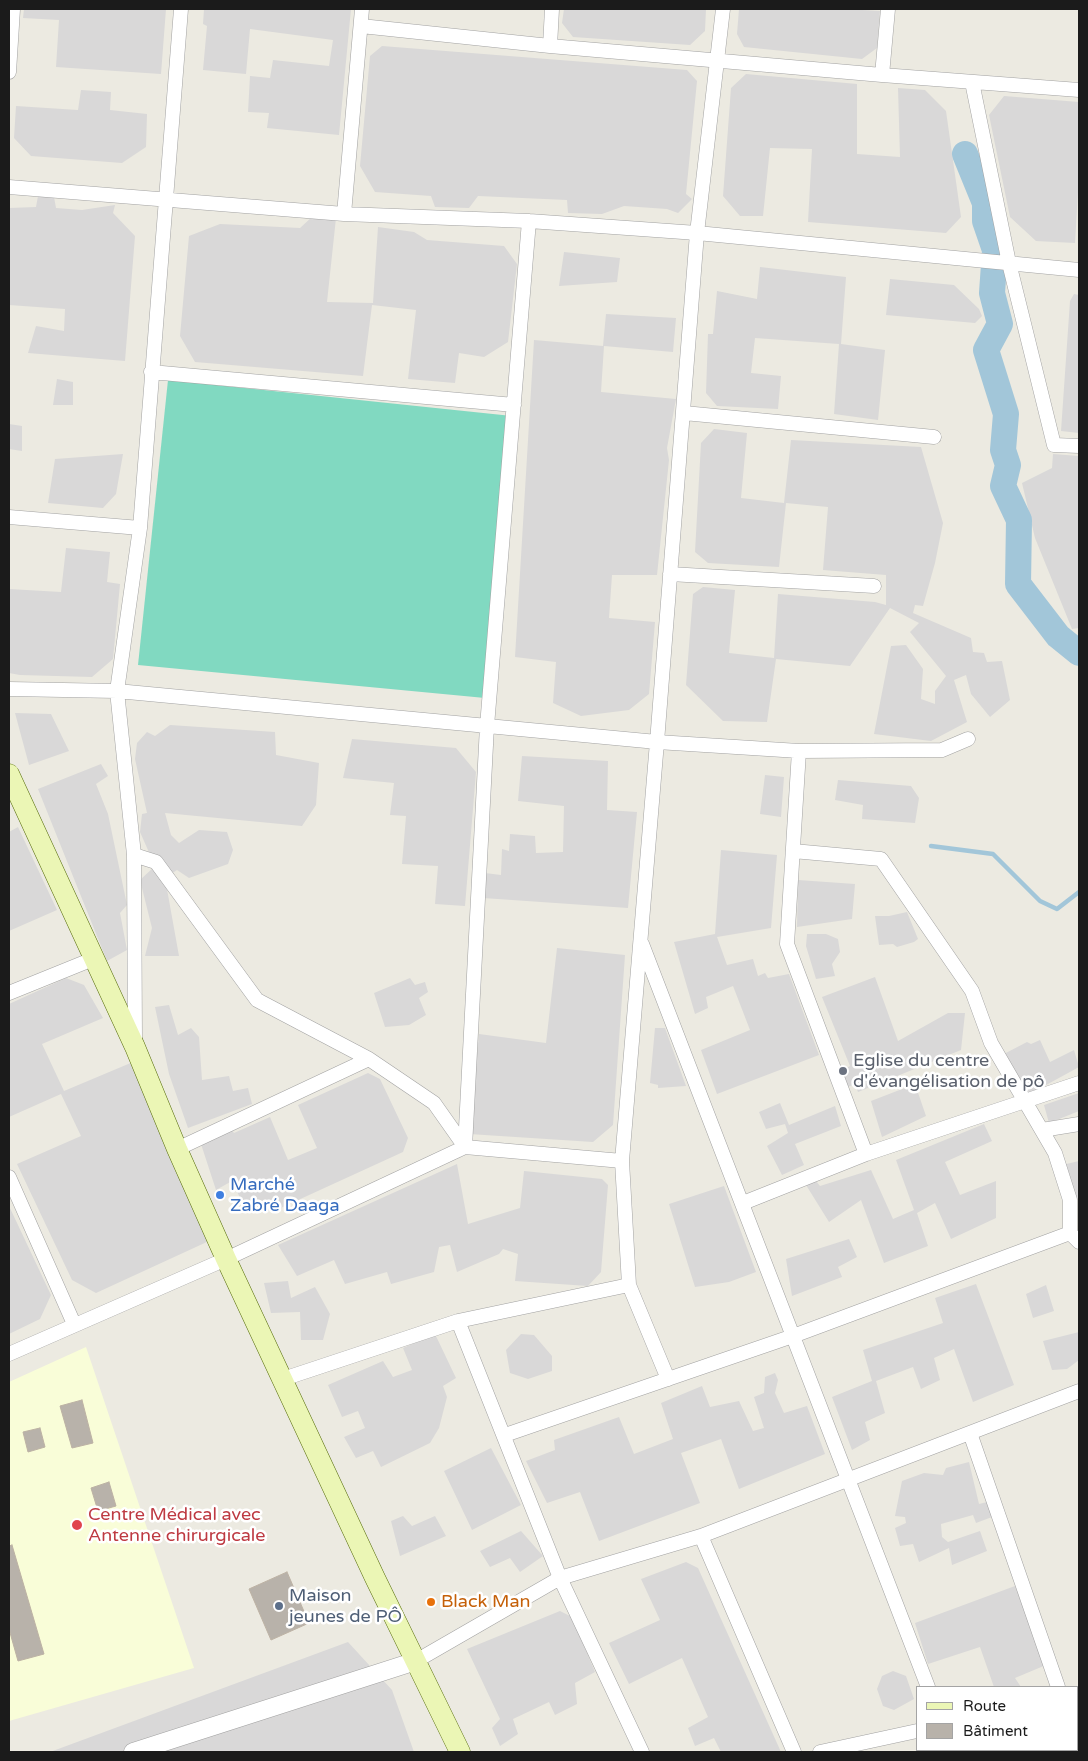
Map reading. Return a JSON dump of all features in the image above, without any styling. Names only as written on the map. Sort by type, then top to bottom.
[{"type":"main road","points":[[9,774],[135,1047],[177,1149],[226,1259],[371,1569],[460,1752]]},
{"type":"street","points":[[9,72],[13,9]]},
{"type":"street","points":[[135,1047],[134,855],[117,691],[140,528],[181,9]]},
{"type":"street","points":[[344,214],[362,9]]},
{"type":"street","points":[[550,46],[552,9]]},
{"type":"street","points":[[668,1379],[629,1284],[622,1161],[684,414],[697,233],[719,60],[723,9]]},
{"type":"street","points":[[882,75],[888,9]]},
{"type":"street","points":[[361,26],[550,46],[1079,90]]},
{"type":"street","points":[[972,82],[999,262],[1054,445],[1079,446]]},
{"type":"street","points":[[9,187],[344,214],[529,221],[697,233],[1079,270]]},
{"type":"street","points":[[465,1147],[487,726],[529,221]]},
{"type":"street","points":[[151,372],[514,405]]},
{"type":"street","points":[[684,414],[934,437]]},
{"type":"street","points":[[9,517],[140,528]]},
{"type":"street","points":[[670,574],[874,586]]},
{"type":"street","points":[[9,689],[117,691],[657,742],[799,751],[942,750],[968,739]]},
{"type":"street","points":[[799,751],[787,944],[866,1154]]},
{"type":"street","points":[[505,1435],[1074,1238],[1070,1200],[1055,1153],[991,1043],[972,991],[881,859],[793,850]]},
{"type":"street","points":[[134,855],[156,862],[257,1000],[369,1059],[434,1103],[465,1147]]},
{"type":"street","points":[[640,941],[928,1686]]},
{"type":"street","points":[[9,993],[93,959]]},
{"type":"street","points":[[177,1149],[369,1059]]},
{"type":"street","points":[[742,1203],[866,1154],[1079,1083]]},
{"type":"street","points":[[1042,1130],[1079,1124]]},
{"type":"street","points":[[9,1354],[226,1259],[465,1147],[622,1161]]},
{"type":"street","points":[[9,1177],[74,1324]]},
{"type":"street","points":[[283,1379],[458,1321],[629,1284]]},
{"type":"street","points":[[458,1321],[505,1435],[560,1578],[642,1752]]},
{"type":"street","points":[[141,1751],[416,1661],[560,1578],[701,1536],[970,1433],[1075,1396]]},
{"type":"street","points":[[970,1433],[1058,1686]]},
{"type":"street","points":[[701,1536],[794,1752]]},
{"type":"street","points":[[820,1752],[916,1731]]},
{"type":"shaded area","points":[[24,9],[166,9],[161,74],[56,67],[59,20],[23,18]]},
{"type":"shaded area","points":[[204,9],[351,9],[339,135],[267,128],[269,113],[248,112],[250,76],[270,78],[273,60],[329,66],[333,40],[250,29],[246,74],[203,70],[207,26],[203,24]]},
{"type":"shaded area","points":[[564,9],[706,9],[705,31],[690,45],[573,37],[562,23]]},
{"type":"shaded area","points":[[739,9],[846,9],[880,11],[877,48],[862,59],[744,47],[737,34]]},
{"type":"shaded area","points":[[382,46],[687,70],[697,81],[686,194],[692,199],[678,213],[667,209],[624,206],[602,214],[568,213],[567,200],[478,196],[469,208],[435,207],[431,196],[375,192],[360,166],[370,56]]},
{"type":"shaded area","points":[[746,74],[857,84],[857,154],[900,157],[898,88],[925,90],[946,111],[961,217],[946,233],[808,222],[812,149],[770,148],[763,216],[740,216],[723,196],[731,88]]},
{"type":"shaded area","points":[[81,90],[111,92],[110,110],[147,114],[146,147],[122,163],[31,156],[14,138],[16,106],[78,110]]},
{"type":"shaded area","points":[[1004,96],[1079,102],[1079,175],[1075,243],[1036,241],[1010,217],[989,115]]},
{"type":"shaded area","points":[[38,196],[54,197],[56,208],[82,210],[115,205],[113,213],[135,236],[125,361],[28,353],[36,326],[64,331],[65,309],[9,305],[9,208],[36,207]]},
{"type":"shaded area","points":[[313,216],[336,218],[327,302],[373,303],[378,227],[414,232],[427,240],[504,246],[517,264],[508,342],[484,357],[459,353],[455,383],[408,379],[416,310],[372,305],[363,376],[195,362],[180,336],[189,236],[220,224],[300,228]]},
{"type":"shaded area","points":[[564,252],[620,258],[617,282],[559,286]]},
{"type":"shaded area","points":[[760,267],[846,277],[841,344],[885,350],[878,420],[834,414],[839,344],[755,338],[751,373],[781,376],[778,409],[717,406],[706,393],[708,334],[713,334],[717,291],[757,299]]},
{"type":"shaded area","points":[[890,279],[954,285],[979,309],[982,316],[975,323],[886,315]]},
{"type":"shaded area","points":[[1074,294],[1079,295],[1079,433],[1061,431],[1070,301]]},
{"type":"shaded area","points":[[606,314],[676,318],[673,352],[604,346],[601,392],[676,399],[667,448],[669,460],[657,575],[612,575],[609,618],[655,622],[649,694],[629,710],[581,716],[553,703],[556,662],[515,657],[534,340],[603,346]]},
{"type":"shaded area","points":[[57,379],[73,382],[73,405],[53,405]]},
{"type":"shaded area","points":[[9,424],[22,426],[22,451],[9,449]]},
{"type":"shaded area","points":[[714,429],[747,433],[741,498],[784,503],[791,440],[921,447],[943,523],[935,563],[923,606],[915,605],[913,613],[971,638],[973,652],[984,653],[987,662],[1002,661],[1010,700],[990,717],[971,694],[966,675],[954,680],[967,722],[931,741],[874,734],[891,646],[906,645],[923,669],[921,699],[935,704],[935,691],[946,676],[910,632],[919,623],[890,608],[850,666],[776,659],[767,722],[723,721],[686,685],[693,594],[703,587],[735,590],[729,653],[774,658],[778,594],[875,602],[886,605],[886,575],[823,570],[828,507],[786,503],[779,567],[708,563],[695,552],[701,443]]},
{"type":"shaded area","points":[[123,454],[116,494],[103,508],[48,503],[55,459]]},
{"type":"shaded area","points":[[1053,454],[1079,456],[1079,628],[1072,629],[1035,538],[1022,483],[1052,468]]},
{"type":"shaded area","points":[[66,548],[110,552],[107,582],[120,584],[113,659],[92,677],[9,673],[9,589],[61,592]]},
{"type":"shaded area","points":[[15,713],[51,714],[69,751],[29,765]]},
{"type":"shaded area","points":[[170,725],[275,732],[276,755],[319,763],[316,805],[302,826],[165,813],[171,835],[179,843],[199,830],[227,832],[233,850],[228,864],[189,878],[177,870],[165,878],[179,956],[145,956],[152,928],[140,880],[155,866],[140,832],[142,814],[147,813],[135,759],[137,743],[147,732],[155,736]]},
{"type":"shaded area","points":[[352,739],[456,748],[476,772],[465,906],[435,904],[438,866],[402,864],[406,816],[390,815],[394,783],[343,778]]},
{"type":"shaded area","points":[[522,756],[608,761],[607,810],[637,812],[628,908],[483,898],[485,873],[501,875],[502,849],[509,851],[510,834],[535,836],[536,853],[563,852],[564,806],[518,801]]},
{"type":"shaded area","points":[[101,764],[108,776],[96,784],[108,814],[127,905],[120,913],[127,950],[107,961],[38,789]]},
{"type":"shaded area","points":[[765,775],[784,777],[781,817],[760,814]]},
{"type":"shaded area","points":[[838,780],[911,786],[919,798],[915,823],[862,819],[863,805],[835,800]]},
{"type":"shaded area","points":[[18,827],[57,910],[9,931],[9,832]]},
{"type":"shaded area","points":[[721,850],[777,855],[771,928],[717,937],[727,965],[753,959],[758,976],[765,973],[768,978],[789,974],[819,1055],[717,1094],[701,1050],[750,1030],[733,986],[706,997],[708,1008],[695,1014],[674,942],[715,934]]},
{"type":"shaded area","points":[[798,880],[855,884],[852,919],[797,927]]},
{"type":"shaded area","points":[[907,912],[918,939],[897,947],[893,944],[879,945],[875,916],[889,916]]},
{"type":"shaded area","points":[[807,934],[826,934],[838,939],[840,952],[832,964],[835,976],[816,979],[806,946]]},
{"type":"shaded area","points":[[557,948],[625,955],[613,1125],[593,1142],[469,1134],[479,1034],[546,1043]]},
{"type":"shaded area","points":[[875,977],[898,1041],[948,1013],[965,1013],[961,1050],[858,1092],[855,1084],[845,1088],[839,1072],[850,1066],[822,997]]},
{"type":"shaded area","points":[[66,978],[84,985],[103,1018],[42,1044],[64,1091],[133,1062],[209,1241],[96,1293],[72,1280],[17,1164],[81,1136],[61,1094],[9,1117],[9,1004]]},
{"type":"shaded area","points":[[410,978],[415,985],[425,982],[428,992],[419,998],[426,1015],[409,1025],[385,1027],[374,993]]},
{"type":"shaded area","points":[[169,1005],[178,1035],[191,1028],[199,1037],[202,1080],[229,1076],[233,1091],[248,1088],[252,1104],[188,1128],[169,1074],[155,1007]]},
{"type":"shaded area","points":[[655,1028],[665,1028],[686,1086],[658,1088],[658,1085],[650,1083]]},
{"type":"shaded area","points":[[1040,1040],[1050,1062],[1074,1050],[1079,1067],[1026,1096],[1002,1055],[1027,1042],[1031,1044]]},
{"type":"shaded area","points":[[368,1073],[380,1079],[408,1138],[403,1152],[272,1212],[242,1202],[232,1181],[216,1190],[201,1144],[231,1129],[234,1133],[270,1117],[288,1160],[317,1148],[298,1105]]},
{"type":"shaded area","points":[[915,1084],[926,1116],[882,1137],[871,1101]]},
{"type":"shaded area","points":[[1079,1093],[1079,1111],[1049,1123],[1044,1105]]},
{"type":"shaded area","points":[[780,1103],[789,1125],[835,1106],[841,1126],[795,1144],[804,1165],[782,1175],[767,1146],[788,1133],[785,1124],[766,1129],[759,1112]]},
{"type":"shaded area","points":[[984,1124],[992,1141],[945,1162],[960,1195],[996,1181],[996,1218],[951,1239],[935,1203],[917,1213],[928,1246],[884,1263],[861,1200],[829,1222],[806,1185],[816,1181],[820,1186],[871,1170],[893,1219],[914,1210],[896,1160]]},
{"type":"shaded area","points":[[1079,1161],[1079,1199],[1073,1201],[1062,1165]]},
{"type":"shaded area","points":[[457,1164],[468,1224],[520,1208],[524,1171],[602,1179],[608,1185],[601,1272],[588,1286],[515,1281],[518,1254],[503,1249],[499,1254],[457,1272],[450,1245],[439,1247],[434,1272],[391,1284],[387,1272],[345,1284],[334,1260],[297,1276],[278,1245]]},
{"type":"shaded area","points":[[724,1186],[756,1272],[729,1282],[695,1287],[669,1204]]},
{"type":"shaded area","points":[[9,1206],[51,1295],[40,1319],[9,1334]]},
{"type":"shaded area","points":[[849,1239],[857,1257],[838,1267],[842,1277],[792,1296],[786,1259]]},
{"type":"shaded area","points":[[288,1281],[291,1298],[315,1287],[330,1314],[323,1340],[301,1340],[300,1312],[271,1313],[264,1283]]},
{"type":"shaded area","points":[[976,1284],[1014,1385],[973,1402],[954,1349],[934,1358],[940,1380],[921,1389],[913,1367],[876,1381],[885,1413],[865,1422],[870,1440],[852,1450],[832,1397],[872,1381],[863,1350],[943,1323],[935,1298]]},
{"type":"shaded area","points":[[1046,1285],[1054,1311],[1033,1318],[1026,1294]]},
{"type":"shaded area","points":[[1079,1332],[1079,1360],[1067,1369],[1052,1370],[1043,1341]]},
{"type":"shaded area","points":[[435,1334],[456,1378],[443,1386],[447,1397],[439,1428],[430,1443],[381,1467],[373,1451],[356,1458],[344,1437],[365,1428],[358,1411],[342,1417],[328,1385],[383,1361],[393,1377],[412,1370],[403,1348]]},
{"type":"shaded area","points":[[521,1334],[534,1335],[552,1356],[552,1371],[528,1379],[510,1373],[506,1350]]},
{"type":"shaded area","name":"Centre Médical avec Antenne chirurgicale","points":[[86,1347],[194,1668],[9,1721],[9,1382]]},
{"type":"shaded area","points":[[775,1373],[778,1380],[775,1393],[784,1413],[807,1406],[825,1454],[739,1489],[721,1439],[681,1453],[700,1503],[599,1541],[580,1492],[547,1503],[526,1461],[555,1450],[554,1440],[619,1417],[634,1454],[673,1439],[661,1403],[702,1386],[710,1407],[739,1401],[753,1431],[764,1428],[754,1397],[764,1393],[765,1377]]},
{"type":"shaded area","points":[[491,1448],[521,1505],[472,1530],[444,1471]]},
{"type":"shaded area","points":[[969,1462],[979,1504],[987,1502],[992,1517],[976,1523],[973,1515],[941,1524],[942,1537],[948,1542],[980,1531],[987,1551],[952,1565],[949,1548],[919,1562],[913,1544],[900,1546],[895,1528],[906,1523],[905,1517],[895,1516],[902,1481],[924,1473],[943,1475],[946,1468]]},
{"type":"shaded area","points":[[403,1516],[412,1526],[435,1516],[446,1536],[400,1556],[391,1521]]},
{"type":"shaded area","points":[[521,1531],[543,1556],[520,1572],[510,1558],[490,1567],[480,1551]]},
{"type":"shaded area","points":[[686,1562],[698,1568],[781,1752],[721,1752],[714,1738],[695,1746],[688,1728],[708,1717],[682,1658],[629,1684],[609,1643],[660,1620],[641,1579]]},
{"type":"shaded area","points":[[1015,1586],[1046,1665],[1015,1678],[1020,1686],[994,1686],[980,1647],[928,1664],[915,1623]]},
{"type":"shaded area","points":[[560,1611],[572,1617],[595,1672],[575,1683],[577,1704],[555,1715],[549,1702],[513,1719],[518,1734],[500,1746],[492,1728],[500,1719],[467,1649]]},
{"type":"shaded area","points":[[348,1642],[392,1690],[414,1752],[50,1752]]},
{"type":"shaded area","points":[[893,1671],[906,1676],[914,1699],[894,1710],[883,1706],[877,1689],[882,1676]]},
{"type":"green space","points":[[168,380],[512,416],[485,698],[138,665]]},
{"type":"building","points":[[82,1400],[93,1443],[72,1448],[60,1406]]},
{"type":"building","points":[[40,1428],[45,1447],[28,1452],[23,1432]]},
{"type":"building","points":[[109,1482],[116,1506],[98,1511],[91,1488]]},
{"type":"building","points":[[12,1545],[44,1654],[18,1661],[9,1629],[9,1546]]},
{"type":"building","name":"Maison jeunes de PÔ","points":[[287,1572],[309,1623],[271,1640],[249,1589]]},
{"type":"waterway","points":[[965,154],[985,203],[985,221],[995,250],[992,293],[1000,324],[986,350],[1006,414],[1003,450],[1008,465],[1003,486],[1019,520],[1018,584],[1058,636],[1079,653]]},
{"type":"waterway","points":[[931,846],[993,854],[1040,901],[1057,909],[1079,892]]},
{"type":"place","name":"Eglise du centre d'évangélisation de pô","points":[[843,1071]]},
{"type":"place","name":"Marché Zabré Daaga","points":[[220,1195]]},
{"type":"place","name":"Centre Médical avec Antenne chirurgicale","points":[[77,1525]]},
{"type":"place","name":"Black Man","points":[[431,1602]]},
{"type":"place","name":"Maison jeunes de PÔ","points":[[279,1606]]}]
